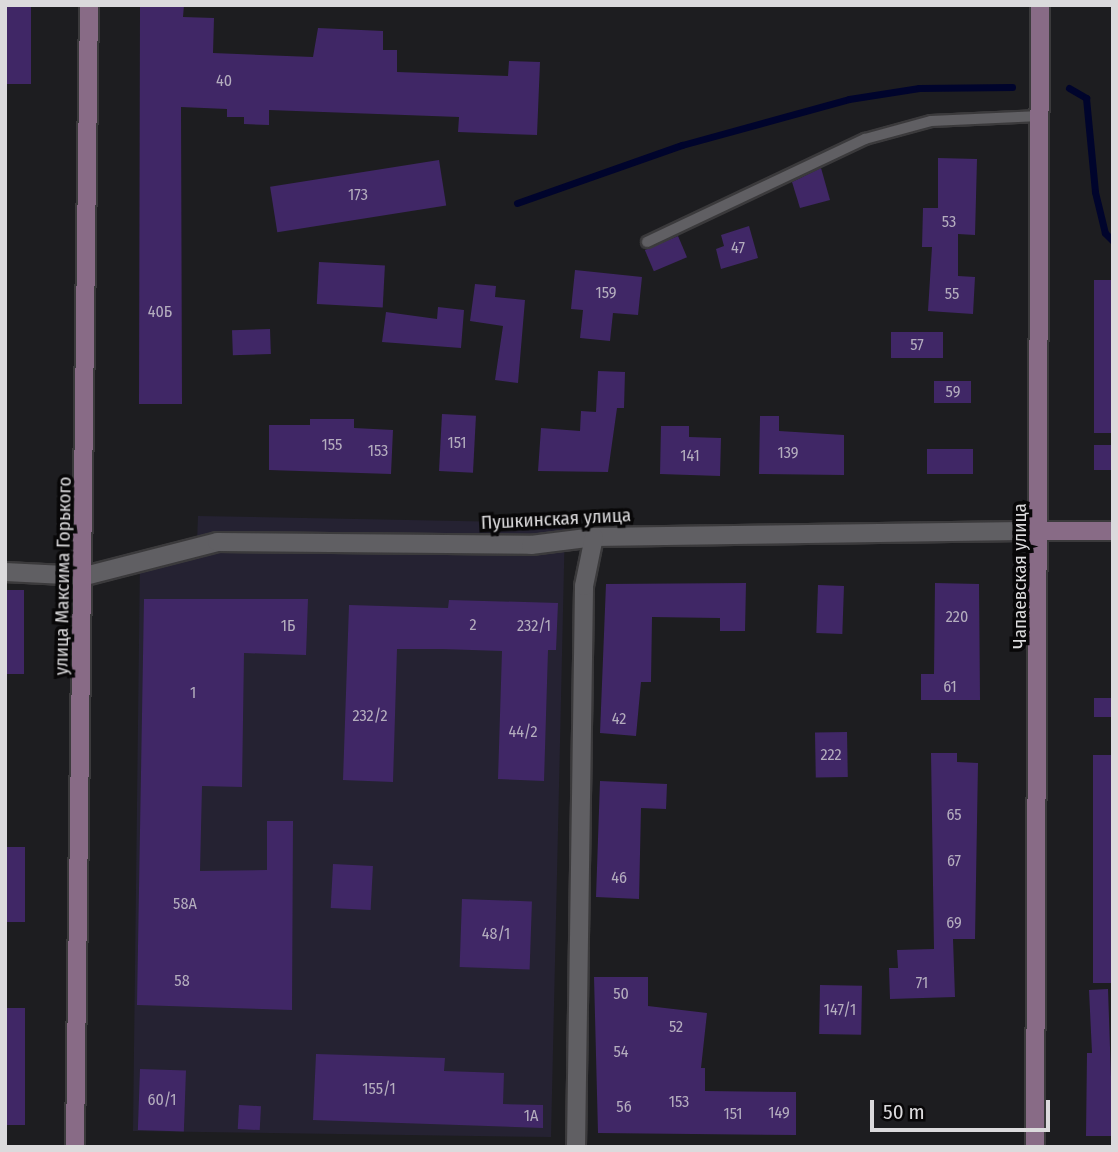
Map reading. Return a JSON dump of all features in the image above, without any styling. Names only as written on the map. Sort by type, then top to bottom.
[{"type":"main road","name":"улица Максима Горького","points":[[75,1147],[85,576],[89,5]]},
{"type":"main road","name":"Чапаевская улица","points":[[1035,1147],[1041,531],[1040,5]]},
{"type":"main road","name":"Пушкинская улица","points":[[1041,531],[1113,531]]},
{"type":"street","name":"Пушкинская улица","points":[[5,572],[85,576],[217,542],[531,545],[594,537],[1041,531]]},
{"type":"street","points":[[576,1147],[584,586],[594,537]]},
{"type":"lane","points":[[647,242],[865,139],[931,121],[1040,116]]},
{"type":"shaded area","points":[[198,516],[565,523],[551,1137],[133,1131],[140,560],[197,542]]},
{"type":"building","points":[[5,5],[31,5],[31,84],[5,84]]},
{"type":"building","points":[[140,5],[184,5],[183,17],[214,18],[213,53],[313,57],[318,28],[383,31],[383,50],[397,50],[397,72],[508,76],[509,61],[540,62],[537,135],[458,132],[459,117],[269,110],[269,125],[244,124],[244,117],[227,117],[227,109],[181,107],[182,404],[139,404]]},
{"type":"building","points":[[938,158],[977,159],[975,235],[958,234],[958,276],[975,277],[973,314],[928,311],[932,247],[922,247],[923,208],[938,208]]},
{"type":"building","points":[[439,160],[446,205],[277,232],[270,187]]},
{"type":"building","points":[[821,168],[830,200],[800,208],[792,182]]},
{"type":"building","points":[[749,226],[758,258],[721,269],[716,249],[724,246],[721,235]]},
{"type":"building","points":[[678,236],[687,257],[654,271],[645,250]]},
{"type":"building","points":[[319,262],[385,265],[383,307],[317,304]]},
{"type":"building","points":[[575,270],[642,277],[638,315],[613,313],[610,341],[580,338],[583,310],[571,309]]},
{"type":"building","points":[[1094,280],[1113,280],[1113,433],[1094,433]]},
{"type":"building","points":[[475,284],[496,286],[495,297],[525,300],[518,383],[495,380],[503,326],[470,321]]},
{"type":"building","points":[[438,307],[464,310],[461,348],[382,342],[386,312],[437,319]]},
{"type":"building","points":[[270,329],[271,354],[233,355],[232,330]]},
{"type":"building","points":[[891,332],[943,332],[943,358],[891,358]]},
{"type":"building","points":[[598,371],[625,372],[624,408],[617,408],[608,472],[538,471],[541,428],[580,431],[581,411],[596,412]]},
{"type":"building","points":[[934,381],[971,381],[971,403],[934,403]]},
{"type":"building","points":[[442,414],[476,416],[473,473],[439,471]]},
{"type":"building","points":[[760,416],[779,416],[779,431],[844,435],[844,475],[759,474]]},
{"type":"building","points":[[310,419],[354,419],[354,428],[393,430],[391,474],[269,470],[269,425],[310,425]]},
{"type":"building","points":[[661,426],[689,426],[689,437],[721,438],[720,476],[660,474]]},
{"type":"building","points":[[1094,445],[1113,445],[1113,470],[1094,470]]},
{"type":"building","points":[[927,449],[973,449],[973,474],[927,474]]},
{"type":"building","points":[[746,583],[745,631],[720,631],[720,618],[652,617],[651,682],[641,682],[636,736],[600,733],[606,584]]},
{"type":"building","points":[[935,583],[979,584],[980,700],[921,700],[921,674],[934,674]]},
{"type":"building","points":[[818,585],[844,586],[842,634],[816,633]]},
{"type":"building","points":[[5,590],[24,590],[24,674],[5,674]]},
{"type":"building","points":[[144,599],[308,599],[306,655],[244,653],[242,787],[202,786],[200,871],[267,870],[267,821],[293,821],[292,1010],[137,1005]]},
{"type":"building","points":[[449,600],[558,603],[556,650],[548,650],[544,781],[498,779],[502,651],[442,649],[397,649],[393,782],[343,780],[349,605],[448,608]]},
{"type":"building","points":[[1094,698],[1113,698],[1113,717],[1094,717]]},
{"type":"building","points":[[847,732],[848,777],[816,778],[815,733]]},
{"type":"building","points":[[931,753],[957,753],[957,762],[978,763],[975,939],[953,939],[955,997],[890,999],[889,968],[898,968],[897,950],[934,949]]},
{"type":"building","points":[[1093,755],[1113,755],[1113,983],[1093,983]]},
{"type":"building","points":[[600,781],[667,784],[666,809],[641,808],[639,899],[596,897]]},
{"type":"building","points":[[5,847],[25,847],[25,922],[5,922]]},
{"type":"building","points":[[333,864],[373,866],[371,910],[331,908]]},
{"type":"building","points":[[462,899],[532,901],[530,969],[460,967]]},
{"type":"building","points":[[594,977],[648,977],[648,1006],[707,1013],[701,1068],[705,1068],[705,1091],[796,1092],[796,1135],[598,1133]]},
{"type":"building","points":[[820,985],[862,986],[861,1035],[819,1034]]},
{"type":"building","points":[[1108,989],[1113,1136],[1086,1136],[1087,1053],[1092,1053],[1089,990]]},
{"type":"building","points":[[5,1008],[25,1008],[25,1125],[5,1125]]},
{"type":"building","points":[[316,1054],[445,1058],[444,1071],[504,1073],[503,1104],[543,1105],[543,1128],[313,1120]]},
{"type":"building","points":[[140,1069],[186,1071],[184,1132],[138,1130]]},
{"type":"building","points":[[239,1105],[261,1106],[260,1130],[238,1129]]},
{"type":"waterway","points":[[517,203],[682,145],[849,99],[919,88],[1012,87]]},
{"type":"waterway","points":[[1069,88],[1086,98],[1095,192],[1105,233],[1113,241]]}]
